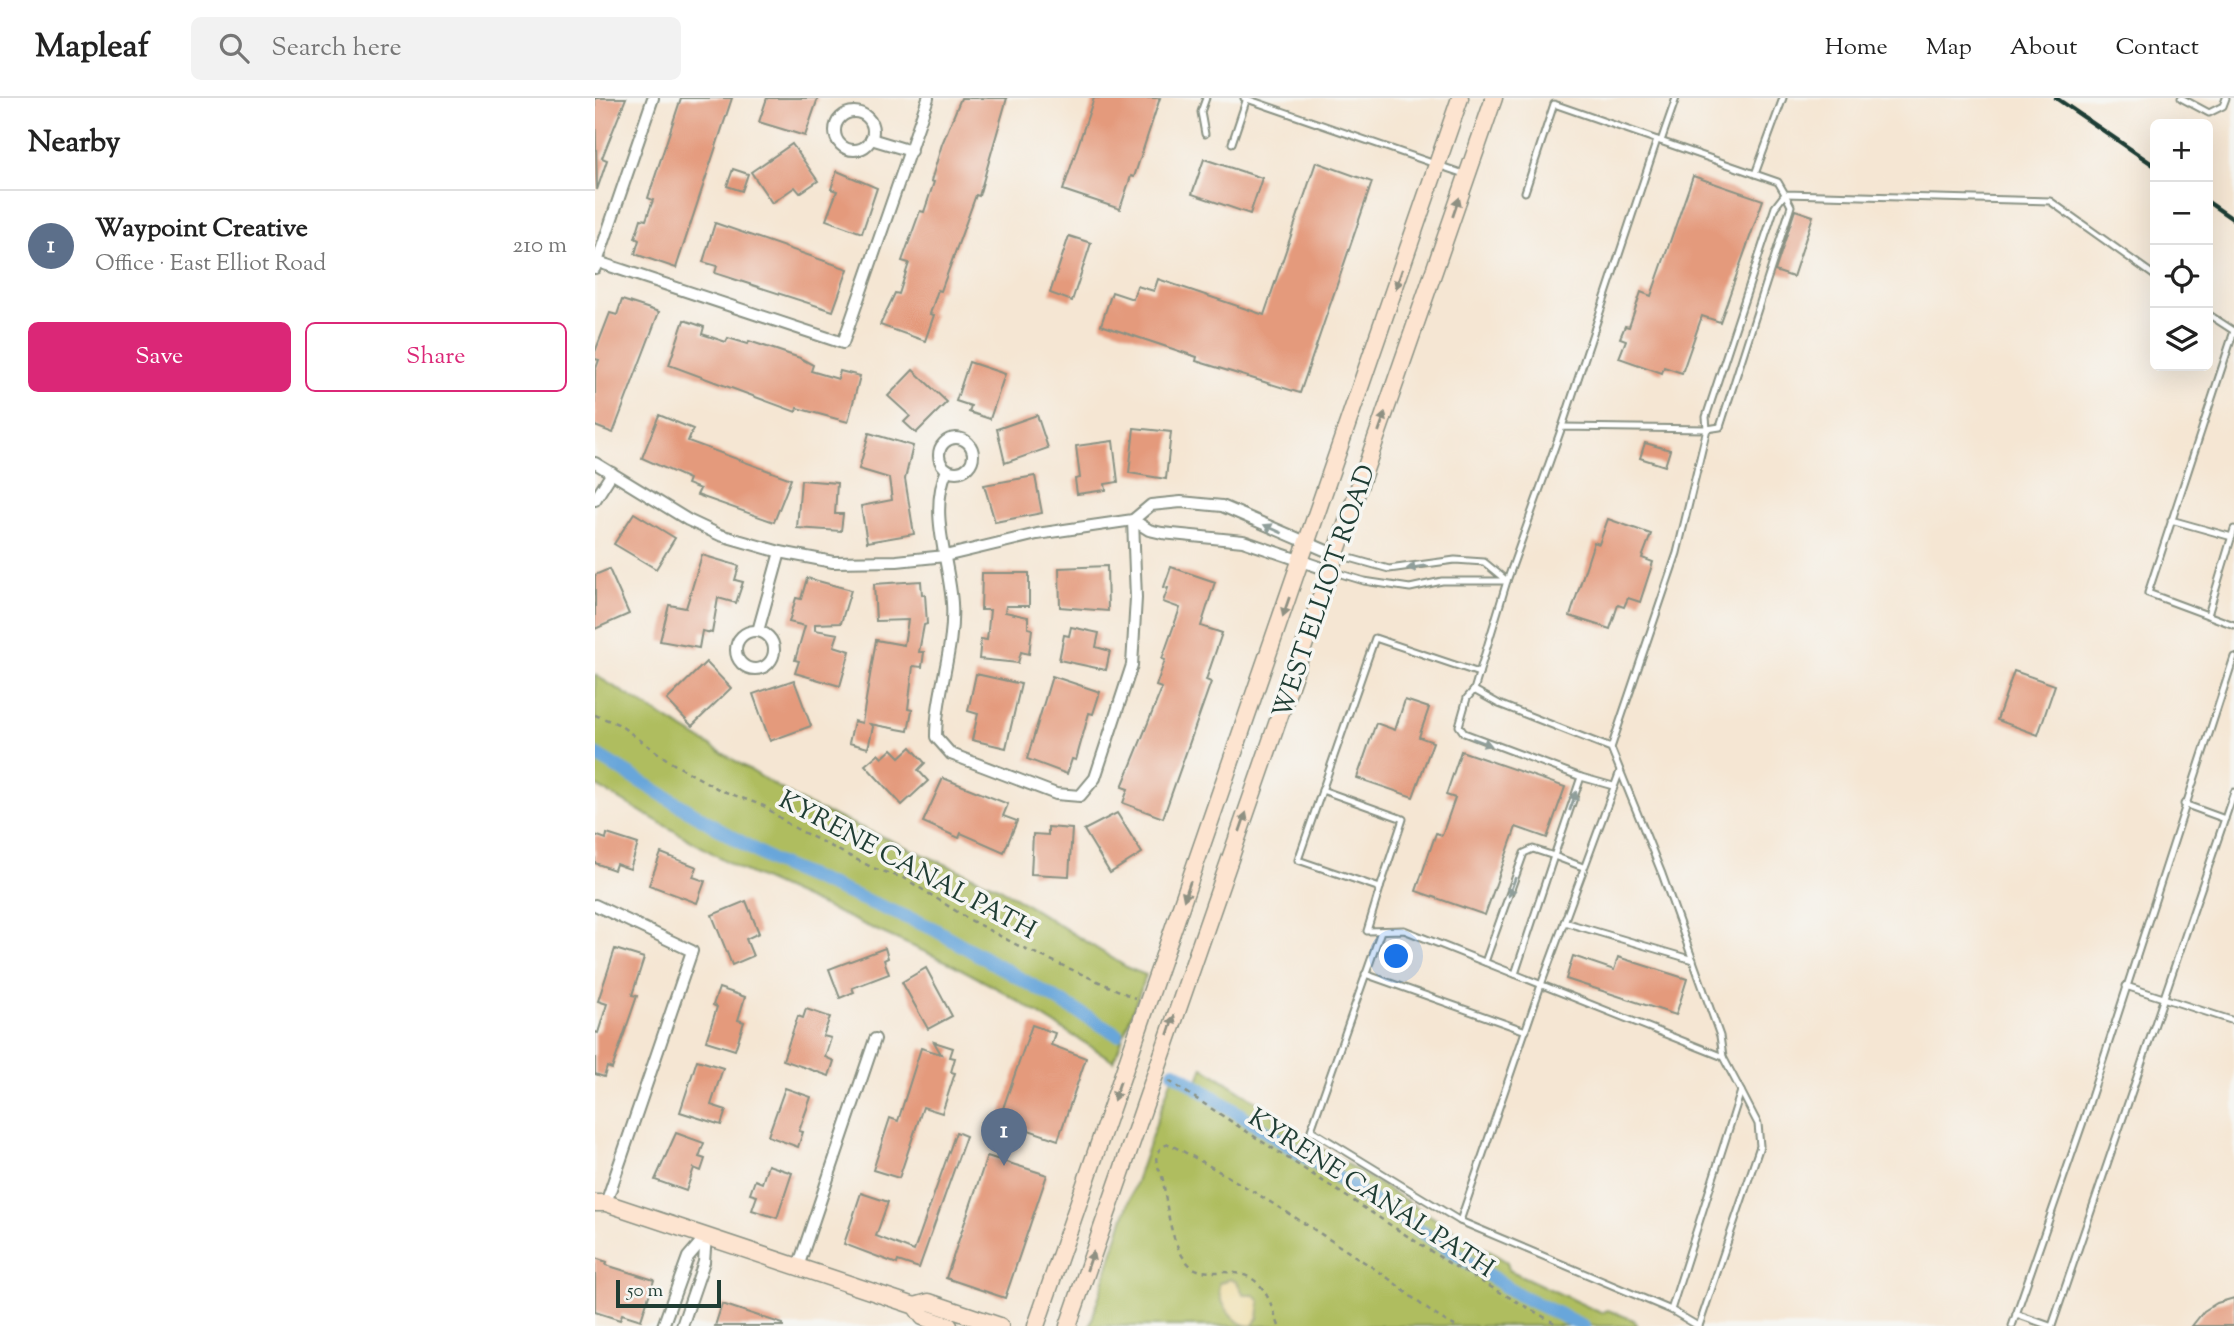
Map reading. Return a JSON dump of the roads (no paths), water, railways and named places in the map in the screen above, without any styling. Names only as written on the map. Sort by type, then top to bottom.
[{"type":"main road","name":"WEST ELLIOT ROAD","points":[[1036,1326],[1309,543],[1460,98]]},
{"type":"main road","name":"WEST ELLIOT ROAD","points":[[1068,1326],[1494,98]]},
{"type":"main road","points":[[599,1200],[915,1306],[929,1302],[1000,1326]]},
{"type":"main road","points":[[915,1306],[923,1317],[949,1326]]},
{"type":"street","points":[[653,98],[596,264],[843,343],[928,98]]},
{"type":"street","points":[[871,139],[911,151]]},
{"type":"street","points":[[595,463],[709,530],[780,552],[833,562],[897,561],[945,556],[1037,534],[1133,520],[1151,505],[1204,503],[1245,514],[1280,533],[1336,555]]},
{"type":"street","points":[[947,470],[940,485],[939,509],[952,605],[936,737],[951,754],[1056,794],[1080,796],[1095,778],[1132,665],[1136,598],[1133,520]]},
{"type":"street","points":[[595,500],[612,473]]},
{"type":"street","points":[[1133,520],[1149,530],[1222,536],[1331,571]]},
{"type":"street","points":[[758,631],[780,552]]},
{"type":"street","points":[[595,905],[692,951],[599,1200]]},
{"type":"street","points":[[798,1267],[875,1039]]},
{"type":"street","points":[[663,1326],[688,1256],[706,1236]]},
{"type":"street","points":[[682,1326],[704,1262],[706,1236]]},
{"type":"street","points":[[670,1306],[687,1311]]},
{"type":"lane","points":[[1205,134],[1201,112],[1206,98]]},
{"type":"lane","points":[[1231,143],[1246,98],[1467,175]]},
{"type":"lane","points":[[1613,786],[1581,777],[1464,733],[1459,726],[1467,698],[1474,690],[1507,581],[1676,98]]},
{"type":"lane","points":[[1755,174],[1783,98]]},
{"type":"lane","points":[[2181,98],[2209,113],[2223,106],[2226,98]]},
{"type":"lane","points":[[1525,192],[1555,101],[1659,141],[1779,182],[1791,206],[1720,427],[1562,427]]},
{"type":"lane","points":[[1785,194],[2050,201],[2150,272]]},
{"type":"lane","points":[[1381,931],[1311,1130],[1460,1221],[1671,1310],[1699,1326],[1759,1146],[1758,1124],[1723,1057],[1720,1036],[1693,960],[1611,748],[1677,553],[1707,429],[1706,417],[1775,207],[1785,194]]},
{"type":"lane","points":[[2213,316],[2234,331],[2148,593],[2234,625]]},
{"type":"lane","points":[[2171,520],[2232,537]]},
{"type":"lane","points":[[2208,615],[2234,529]]},
{"type":"lane","points":[[1336,555],[1389,569],[1455,560],[1484,562],[1507,581]]},
{"type":"lane","points":[[1331,571],[1364,581],[1410,589],[1442,581],[1507,581]]},
{"type":"lane","points":[[1380,888],[1298,860],[1375,638],[1479,673]]},
{"type":"lane","points":[[2012,1326],[2234,657]]},
{"type":"lane","points":[[1474,690],[1499,704],[1611,748]]},
{"type":"lane","points":[[1460,1221],[1541,985],[1620,771]]},
{"type":"lane","points":[[1515,974],[1581,777]]},
{"type":"lane","points":[[1322,790],[1403,819],[1367,931],[1404,930],[1723,1057]]},
{"type":"lane","points":[[2016,1314],[2051,1326],[2234,792]]},
{"type":"lane","points":[[2185,804],[2225,819]]},
{"type":"lane","points":[[1485,962],[1524,853],[1533,849],[1583,867]]},
{"type":"lane","points":[[1564,922],[1693,960]]},
{"type":"lane","points":[[1366,974],[1525,1031]]},
{"type":"lane","points":[[2126,986],[2234,1021]]},
{"type":"lane","points":[[1671,1310],[1741,1091]]},
{"type":"waterway","points":[[595,754],[774,862],[932,928],[1117,1034]]},
{"type":"waterway","points":[[1174,1072],[1519,1295],[1583,1326]]},
{"type":"railway","points":[[2056,98],[2150,163]]},
{"type":"railway","points":[[2213,205],[2234,220]]},
{"type":"place","name":"Waypoint Creative","points":[[1004,1166]]}]
